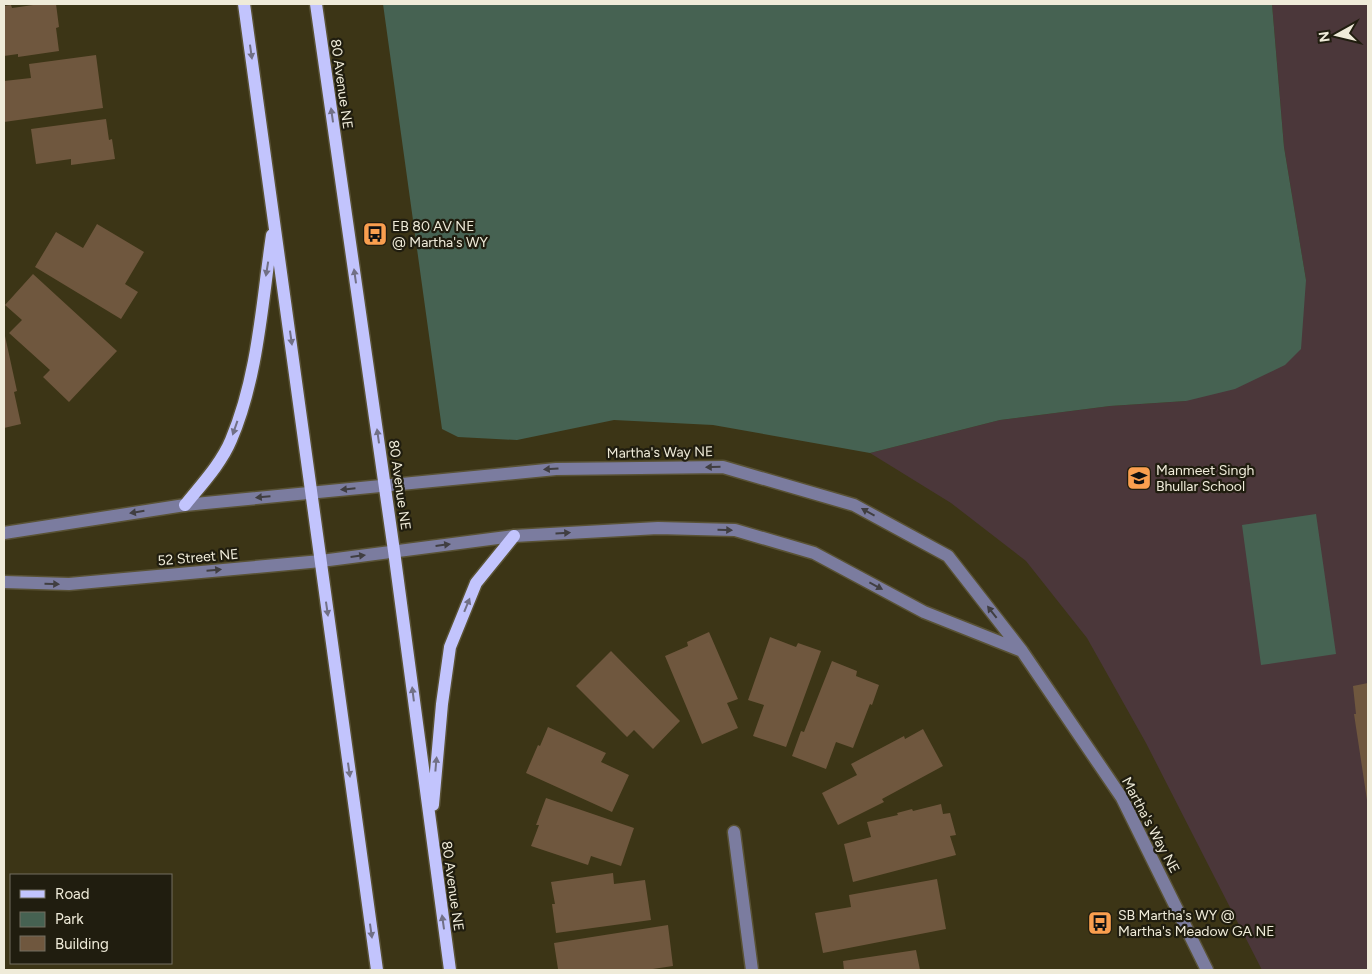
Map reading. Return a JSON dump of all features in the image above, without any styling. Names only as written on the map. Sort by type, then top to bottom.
[{"type":"main road","points":[[244,4],[377,970]]},
{"type":"main road","name":"80 Avenue NE","points":[[316,4],[394,551],[450,970]]},
{"type":"main road","points":[[185,505],[212,472],[230,441],[250,384],[274,220]]},
{"type":"main road","points":[[430,830],[442,704],[450,647],[476,583],[514,536]]},
{"type":"street","name":"Martha's Way NE","points":[[384,485],[556,468],[723,467],[854,505],[948,556],[1022,651],[1122,798],[1207,970]]},
{"type":"street","points":[[4,533],[185,505],[384,485]]},
{"type":"street","points":[[394,551],[514,536],[658,528],[735,530],[814,553],[924,612],[1022,651]]},
{"type":"street","name":"52 Street NE","points":[[4,582],[69,584],[321,561],[394,551]]},
{"type":"street","points":[[734,832],[752,970]]},
{"type":"shaded area","name":"Manmeet Singh Bhullar School","points":[[1272,4],[1368,4],[1368,970],[1262,970],[1146,743],[1087,638],[1026,561],[951,503],[870,453],[1000,420],[1110,406],[1186,401],[1306,280],[1284,147]]},
{"type":"green space","points":[[383,4],[1272,4],[1284,147],[1306,280],[1301,349],[1285,365],[1235,389],[1186,401],[1110,406],[1000,420],[870,453],[713,425],[614,420],[517,440],[458,437],[442,429]]},
{"type":"green space","points":[[1316,514],[1336,654],[1261,665],[1242,525]]},
{"type":"building","points":[[56,4],[59,27],[56,28],[59,51],[18,57],[18,54],[4,56],[4,6],[11,5],[12,8]]},
{"type":"building","points":[[96,55],[103,108],[4,122],[4,81],[31,78],[29,64]]},
{"type":"building","points":[[106,119],[109,140],[112,139],[115,159],[71,165],[71,159],[36,164],[31,129]]},
{"type":"building","points":[[97,224],[144,252],[125,284],[138,292],[121,319],[35,267],[56,232],[83,248]]},
{"type":"building","points":[[33,274],[117,351],[69,402],[43,377],[50,370],[9,333],[22,320],[5,305]]},
{"type":"building","points":[[4,336],[17,391],[14,392],[21,424],[4,428]]},
{"type":"building","points":[[709,632],[738,699],[727,703],[738,728],[702,744],[665,656],[688,646],[687,642]]},
{"type":"building","points":[[770,637],[796,647],[798,643],[821,651],[786,747],[753,736],[764,705],[748,700]]},
{"type":"building","points":[[611,651],[680,721],[653,749],[634,730],[627,737],[576,686]]},
{"type":"building","points":[[832,661],[857,671],[856,676],[879,685],[853,748],[836,742],[826,769],[792,756],[801,731],[804,732]]},
{"type":"building","points":[[1368,683],[1367,800],[1354,714],[1356,714],[1353,686]]},
{"type":"building","points":[[548,727],[606,753],[601,762],[629,775],[612,812],[526,773]]},
{"type":"building","points":[[923,729],[943,766],[882,799],[884,802],[838,825],[822,793],[857,775],[851,764],[904,736],[905,739]]},
{"type":"building","points":[[546,798],[634,828],[621,866],[591,856],[588,865],[531,846]]},
{"type":"building","points":[[941,804],[943,814],[950,813],[956,835],[950,836],[956,855],[853,882],[844,844],[871,837],[867,822],[898,815],[897,813],[912,809],[913,811]]},
{"type":"building","points":[[613,873],[614,884],[645,880],[651,920],[556,933],[552,904],[555,904],[551,882]]},
{"type":"building","points":[[937,879],[946,929],[823,953],[815,913],[851,907],[849,895]]},
{"type":"building","points":[[668,925],[673,966],[646,970],[558,969],[554,943]]},
{"type":"building","points":[[916,950],[920,970],[844,970],[843,961]]},
{"type":"place","name":"EB 80 AV NE @ Martha's WY","points":[[375,234]]},
{"type":"place","name":"Manmeet Singh Bhullar School","points":[[1139,478]]},
{"type":"place","name":"SB Martha's WY @ Martha's Meadow GA NE","points":[[1100,923]]}]
